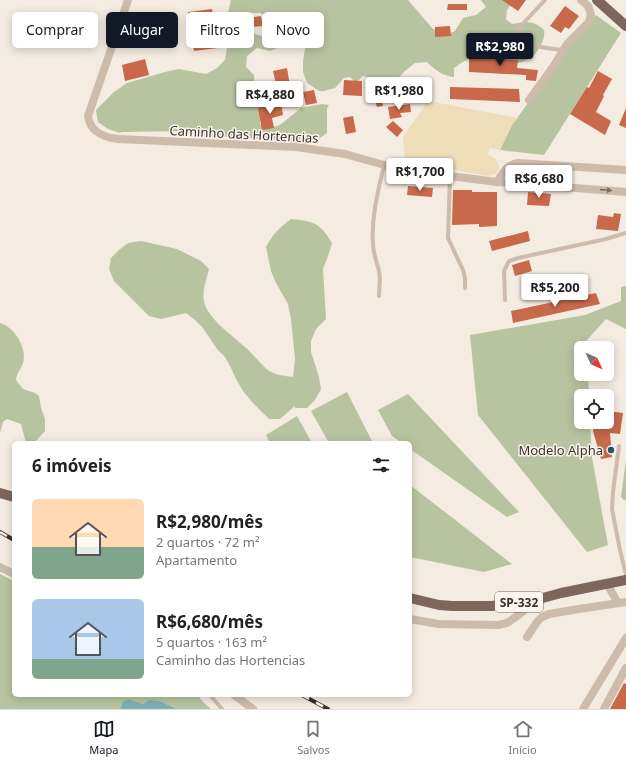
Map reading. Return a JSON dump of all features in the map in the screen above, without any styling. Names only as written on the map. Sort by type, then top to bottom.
[{"type":"main road","points":[[597,0],[626,26]]},
{"type":"main road","name":"SP-332","points":[[412,598],[439,605],[466,607],[492,606],[539,599],[626,580]]},
{"type":"street","name":"Caminho das Hortencias","points":[[128,0],[88,116],[95,131],[108,138],[296,147],[345,154],[384,165],[450,176],[497,182],[626,192]]},
{"type":"street","points":[[529,100],[553,67],[567,44],[589,22],[591,14],[588,6],[581,0]]},
{"type":"street","points":[[497,182],[506,168],[518,163],[626,170]]},
{"type":"street","points":[[0,567],[12,573]]},
{"type":"street","points":[[607,584],[622,603]]},
{"type":"street","points":[[412,619],[438,624],[498,625],[507,623],[539,599]]},
{"type":"street","points":[[527,637],[537,622],[542,617],[549,614],[622,603]]},
{"type":"street","points":[[583,709],[626,638]]},
{"type":"street","points":[[604,709],[624,677],[626,668]]},
{"type":"street","points":[[237,697],[253,709]]},
{"type":"lane","points":[[545,0],[518,29],[516,34],[517,38],[522,42],[538,47],[563,50]]},
{"type":"lane","points":[[378,296],[380,273],[374,257],[373,222],[384,165]]},
{"type":"lane","points":[[450,176],[448,238],[463,270],[465,288]]},
{"type":"lane","points":[[505,300],[504,271],[509,261],[626,233]]},
{"type":"lane","points":[[619,446],[612,509],[626,575]]},
{"type":"lane","points":[[212,697],[222,709]]},
{"type":"green space","points":[[231,0],[408,0],[432,28],[440,34],[446,35],[455,31],[463,18],[476,15],[486,7],[481,0],[514,0],[507,10],[506,19],[512,24],[525,22],[533,23],[544,30],[544,39],[537,52],[527,60],[516,64],[497,63],[476,57],[465,61],[454,68],[454,77],[439,72],[427,62],[415,63],[396,80],[385,84],[375,79],[363,76],[356,83],[350,77],[344,78],[335,88],[319,91],[307,83],[303,72],[303,61],[305,48],[324,48],[324,12],[262,12],[262,14],[254,12],[228,12]]},
{"type":"green space","points":[[596,15],[621,33],[544,155],[500,150],[512,125],[569,47]]},
{"type":"green space","points":[[254,33],[262,36],[262,48],[278,48],[270,51],[257,48],[247,56],[246,67],[254,75],[255,91],[264,110],[260,114],[260,124],[266,129],[280,125],[301,108],[322,104],[329,105],[327,108],[327,133],[320,138],[302,146],[280,140],[212,136],[193,131],[120,133],[108,129],[98,122],[96,110],[114,92],[127,83],[179,69],[206,74],[217,68],[225,60],[227,48],[254,48]]},
{"type":"green space","points":[[291,219],[316,224],[324,231],[332,243],[323,269],[326,319],[316,329],[311,341],[311,352],[319,377],[321,389],[315,400],[307,408],[295,408],[295,406],[280,419],[269,419],[243,391],[225,357],[195,320],[186,313],[161,319],[149,316],[114,281],[109,269],[111,258],[119,250],[128,243],[141,241],[177,249],[201,261],[209,269],[204,287],[204,300],[205,305],[212,317],[269,371],[293,377],[295,359],[288,304],[271,271],[266,247],[271,238]]},
{"type":"green space","points":[[626,286],[626,329],[606,319],[586,341],[574,341],[574,381],[588,381],[589,389],[574,389],[574,429],[590,429],[592,458],[608,545],[587,552],[478,415],[470,335],[585,315],[621,301],[621,287]]},
{"type":"green space","points":[[0,323],[12,330],[21,343],[24,358],[16,380],[23,389],[39,396],[45,419],[45,431],[36,441],[25,441],[21,424],[7,419],[3,422],[0,433]]},
{"type":"green space","points":[[347,392],[372,441],[328,441],[311,411]]},
{"type":"green space","points":[[408,394],[519,512],[507,517],[412,450],[412,441],[399,441],[392,436],[378,410]]},
{"type":"green space","points":[[297,416],[311,441],[269,441],[266,435]]},
{"type":"green space","points":[[626,460],[626,500],[624,500],[621,497]]},
{"type":"green space","points":[[412,487],[512,564],[484,572],[412,557]]},
{"type":"green space","points":[[0,574],[12,580],[12,697],[200,697],[211,709],[177,709],[160,701],[143,704],[129,699],[123,701],[120,709],[0,709]]},
{"type":"sand","points":[[428,101],[518,118],[512,125],[500,150],[490,148],[487,154],[494,158],[498,163],[499,169],[495,174],[488,176],[405,161],[403,137]]},
{"type":"water","points":[[129,699],[143,704],[149,700],[160,701],[177,709],[120,709],[123,701]]},
{"type":"building","points":[[502,0],[526,0],[518,11]]},
{"type":"building","points":[[448,4],[467,4],[467,10],[447,10]]},
{"type":"building","points":[[565,6],[579,16],[569,29],[565,27],[561,33],[550,26]]},
{"type":"building","points":[[212,9],[212,12],[188,12]]},
{"type":"building","points":[[261,16],[262,26],[254,27],[254,17]]},
{"type":"building","points":[[450,26],[451,36],[435,37],[435,27]]},
{"type":"building","points":[[194,48],[218,48],[194,51]]},
{"type":"building","points":[[469,57],[518,60],[517,68],[538,70],[536,81],[526,80],[526,75],[469,72]]},
{"type":"building","points":[[145,59],[149,75],[125,81],[122,65]]},
{"type":"building","points":[[287,68],[290,86],[277,89],[273,71]]},
{"type":"building","points":[[598,71],[612,79],[596,112],[611,121],[605,135],[570,114],[587,87],[589,88]]},
{"type":"building","points":[[344,80],[362,81],[362,96],[343,95]]},
{"type":"building","points":[[378,83],[383,106],[377,107],[370,84]]},
{"type":"building","points":[[450,87],[519,89],[520,102],[450,99]]},
{"type":"building","points":[[314,90],[317,103],[306,105],[303,92]]},
{"type":"building","points":[[281,103],[283,115],[272,118],[274,128],[262,130],[258,108]]},
{"type":"building","points":[[410,104],[411,112],[400,113],[402,117],[390,119],[388,107]]},
{"type":"building","points":[[626,108],[626,128],[619,125]]},
{"type":"building","points":[[353,116],[356,132],[346,134],[343,118]]},
{"type":"building","points":[[393,121],[403,130],[397,137],[386,127]]},
{"type":"building","points":[[408,186],[433,188],[432,197],[407,195]]},
{"type":"building","points":[[453,190],[497,192],[497,226],[479,227],[479,224],[452,225]]},
{"type":"building","points":[[528,192],[551,194],[549,206],[527,205]]},
{"type":"building","points":[[614,213],[621,214],[618,231],[596,229],[598,215],[613,217]]},
{"type":"building","points":[[528,231],[530,241],[492,251],[489,241]]},
{"type":"building","points":[[529,260],[532,271],[515,276],[512,265]]},
{"type":"building","points":[[596,293],[600,304],[513,323],[511,311]]},
{"type":"building","points":[[614,412],[623,413],[620,434],[610,433],[612,457],[601,459],[593,429],[614,429]]},
{"type":"building","points":[[624,683],[626,684],[626,709],[610,709]]},
{"type":"railway","points":[[0,532],[12,539]]},
{"type":"railway","points":[[306,697],[328,709]]},
{"type":"place","name":"Modelo Alpha","points":[[611,450]]}]
